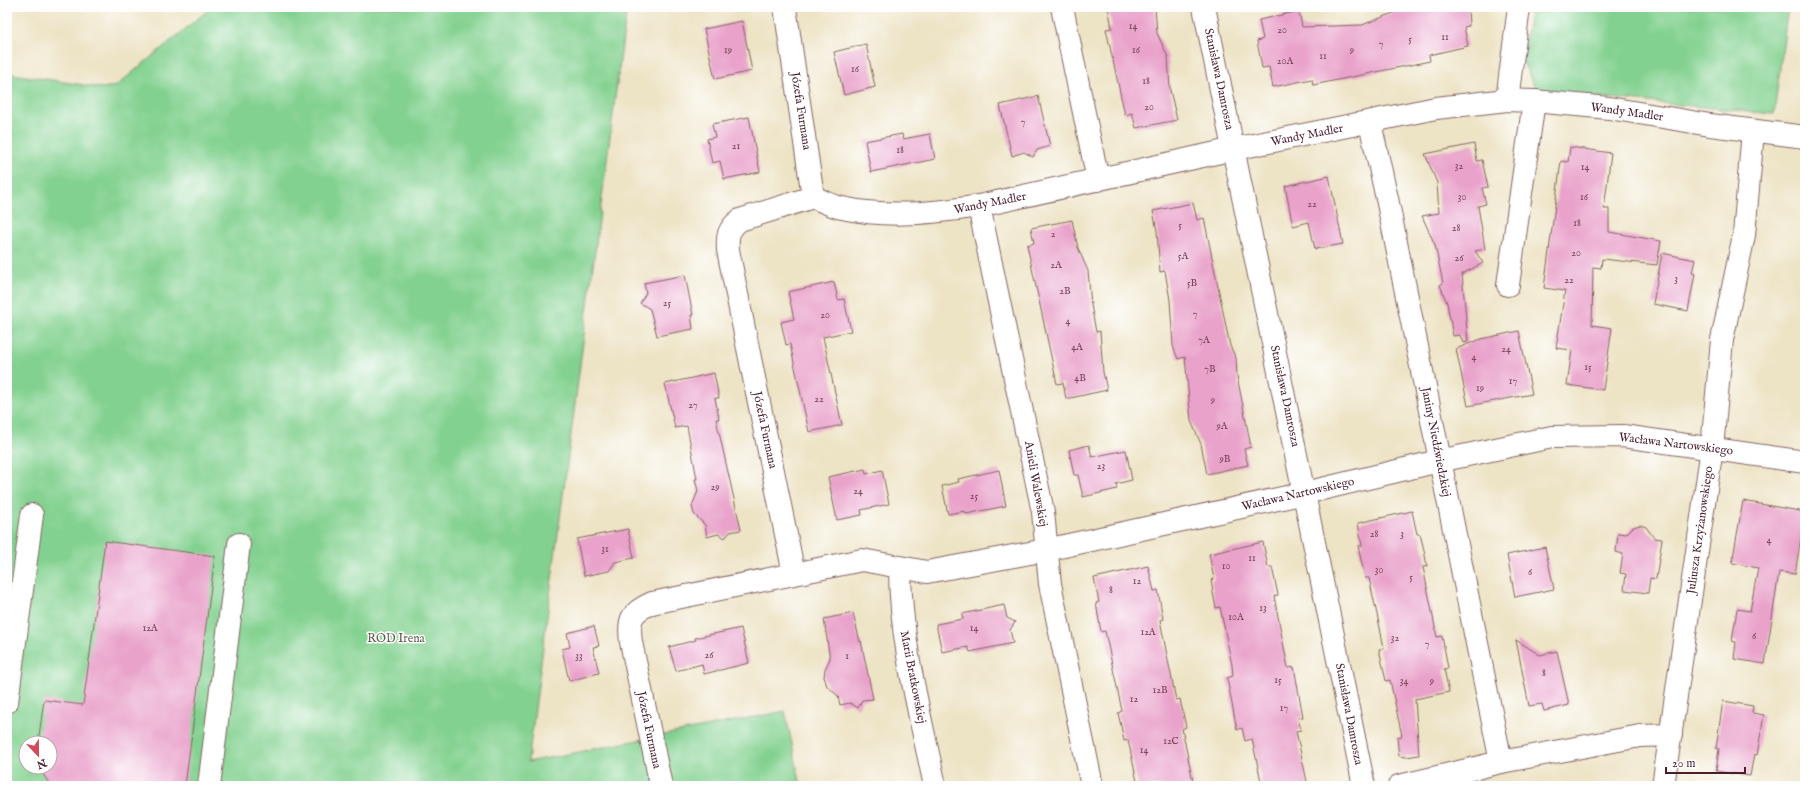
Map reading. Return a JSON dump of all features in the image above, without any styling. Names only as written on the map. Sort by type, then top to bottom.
[{"type":"street","name":"Józefa Furmana","points":[[661,786],[631,642],[629,628],[632,617],[640,608],[652,603],[794,574],[728,250],[727,237],[731,227],[740,220],[813,197],[785,7]]},
{"type":"street","points":[[1062,7],[1098,180]]},
{"type":"street","name":"Stanisława Damrosza","points":[[1204,7],[1364,786]]},
{"type":"street","points":[[1507,100],[1519,7]]},
{"type":"street","name":"Wandy Madler","points":[[813,197],[840,208],[870,213],[938,213],[979,206],[1234,149],[1370,123],[1436,108],[1507,100],[1609,108],[1753,131],[1805,137]]},
{"type":"street","points":[[1508,285],[1534,101]]},
{"type":"street","name":"Janiny Niedźwiedzkiej","points":[[1370,123],[1388,203],[1501,762]]},
{"type":"street","name":"Juliusza Krzyżanowskiego","points":[[1663,786],[1712,448],[1722,340],[1744,235],[1753,131]]},
{"type":"street","name":"Anieli Walewskiej","points":[[979,206],[1043,512],[1050,584],[1092,786]]},
{"type":"street","name":"Wacława Nartowskiego","points":[[794,574],[862,560],[927,572],[1046,550],[1305,493],[1439,461],[1552,437],[1623,436],[1805,462]]},
{"type":"street","points":[[7,702],[32,515]]},
{"type":"street","points":[[209,786],[239,544]]},
{"type":"street","name":"Marii Bratkowskiej","points":[[900,568],[903,631],[935,786]]},
{"type":"street","points":[[1399,786],[1501,762],[1640,736],[1671,734]]},
{"type":"green space","name":"ROD Irena","points":[[212,7],[627,7],[528,762],[785,711],[801,786],[7,786],[7,73],[102,88],[116,86]]},
{"type":"green space","points":[[1531,7],[1788,7],[1774,114],[1536,91],[1522,59]]},
{"type":"building","points":[[1108,7],[1155,7],[1157,33],[1168,57],[1170,90],[1177,120],[1136,128],[1132,113],[1125,115],[1106,29],[1112,28]]},
{"type":"building","points":[[1409,7],[1468,7],[1469,26],[1464,27],[1468,46],[1429,55],[1430,61],[1313,85],[1312,79],[1273,87],[1269,67],[1262,68],[1257,41],[1263,39],[1259,20],[1299,11],[1302,27],[1362,25]]},
{"type":"building","points":[[742,21],[752,71],[715,79],[704,29]]},
{"type":"building","points":[[866,44],[875,87],[844,95],[834,52]]},
{"type":"building","points":[[1038,96],[1050,146],[1037,150],[1033,157],[1024,152],[1012,156],[1000,105]]},
{"type":"building","points":[[749,117],[760,172],[724,179],[720,161],[712,163],[707,139],[715,137],[712,124]]},
{"type":"building","points":[[902,134],[903,139],[930,134],[935,159],[871,172],[865,141]]},
{"type":"building","points":[[1474,144],[1477,161],[1482,160],[1488,187],[1482,188],[1486,204],[1478,206],[1485,249],[1475,251],[1483,263],[1462,274],[1468,342],[1463,343],[1460,335],[1453,336],[1447,303],[1440,285],[1443,283],[1435,245],[1422,216],[1439,213],[1437,183],[1425,154]]},
{"type":"building","points":[[1570,147],[1611,153],[1604,209],[1609,209],[1609,232],[1661,241],[1657,265],[1602,259],[1601,268],[1593,267],[1592,325],[1612,328],[1603,390],[1567,385],[1572,350],[1556,348],[1565,291],[1544,288],[1561,161],[1568,162]]},
{"type":"building","points":[[1329,176],[1343,244],[1315,249],[1309,222],[1293,226],[1285,186]]},
{"type":"building","points":[[1193,203],[1197,220],[1204,218],[1230,346],[1236,358],[1237,376],[1251,447],[1244,449],[1248,465],[1207,474],[1201,444],[1191,421],[1185,357],[1178,359],[1173,346],[1170,300],[1165,271],[1160,272],[1157,231],[1153,211]]},
{"type":"building","points":[[1072,220],[1078,248],[1088,271],[1091,305],[1096,332],[1100,331],[1103,372],[1107,390],[1066,399],[1063,383],[1057,384],[1027,245],[1034,243],[1031,228]]},
{"type":"building","points":[[1662,253],[1695,260],[1692,273],[1695,274],[1688,311],[1653,304]]},
{"type":"building","points":[[685,275],[693,315],[691,315],[693,329],[657,336],[650,309],[640,303],[646,293],[644,283]]},
{"type":"building","points":[[834,282],[838,300],[844,299],[851,331],[823,337],[842,425],[809,432],[790,344],[786,345],[781,322],[794,319],[788,292]]},
{"type":"building","points":[[1519,331],[1532,394],[1468,406],[1456,349],[1481,339]]},
{"type":"building","points":[[714,373],[719,398],[715,398],[719,419],[716,419],[741,530],[730,532],[725,538],[718,534],[707,537],[705,525],[694,514],[692,506],[698,491],[687,426],[675,428],[665,384]]},
{"type":"building","points":[[1089,445],[1092,457],[1126,450],[1132,480],[1116,484],[1117,489],[1083,497],[1078,475],[1074,475],[1069,450]]},
{"type":"building","points":[[865,469],[866,474],[882,470],[889,504],[861,510],[862,515],[837,520],[828,477]]},
{"type":"building","points":[[999,470],[1006,506],[966,514],[965,511],[948,514],[942,486],[959,482],[958,479]]},
{"type":"building","points":[[1743,501],[1805,512],[1795,574],[1779,572],[1765,664],[1734,659],[1736,642],[1732,641],[1737,609],[1750,611],[1758,568],[1732,563]]},
{"type":"building","points":[[1412,511],[1417,534],[1420,534],[1424,550],[1427,566],[1423,567],[1437,637],[1442,636],[1448,668],[1444,669],[1449,692],[1415,699],[1419,755],[1406,757],[1399,756],[1397,737],[1402,736],[1390,680],[1386,681],[1379,649],[1384,648],[1369,578],[1365,578],[1358,546],[1362,546],[1358,523]]},
{"type":"building","points":[[1640,525],[1646,527],[1654,538],[1662,539],[1656,579],[1650,578],[1648,593],[1624,590],[1626,574],[1620,573],[1623,554],[1616,552],[1618,533],[1626,534],[1633,527]]},
{"type":"building","points":[[628,529],[634,558],[615,562],[609,571],[584,576],[577,539]]},
{"type":"building","points":[[105,541],[215,556],[185,786],[51,786],[43,775],[58,775],[58,735],[39,735],[44,700],[83,705]]},
{"type":"building","points":[[1263,542],[1268,567],[1272,567],[1278,595],[1274,596],[1288,668],[1294,667],[1303,717],[1298,718],[1301,730],[1296,731],[1308,786],[1262,786],[1252,739],[1245,741],[1242,728],[1237,730],[1227,678],[1233,676],[1232,665],[1220,607],[1216,608],[1211,580],[1214,579],[1209,554]]},
{"type":"building","points":[[1545,547],[1554,589],[1515,597],[1507,555]]},
{"type":"building","points":[[1148,566],[1154,591],[1158,590],[1163,619],[1160,620],[1176,700],[1180,699],[1186,727],[1182,729],[1194,786],[1138,786],[1128,740],[1124,741],[1118,713],[1122,711],[1105,631],[1101,632],[1096,603],[1099,602],[1094,578]]},
{"type":"building","points":[[1004,605],[1007,618],[1015,622],[1010,630],[1013,643],[970,652],[968,647],[942,652],[936,624],[963,619],[962,614]]},
{"type":"building","points":[[853,613],[860,642],[861,641],[873,699],[862,700],[858,708],[850,703],[840,705],[838,696],[827,686],[824,677],[825,669],[830,659],[824,619]]},
{"type":"building","points":[[594,626],[599,646],[593,647],[599,673],[569,681],[562,649],[570,647],[567,633]]},
{"type":"building","points":[[741,628],[749,663],[704,674],[702,664],[676,671],[669,647],[696,640],[695,638]]},
{"type":"building","points":[[1516,640],[1540,655],[1557,651],[1569,705],[1544,711],[1542,704],[1529,706]]},
{"type":"building","points":[[1723,701],[1753,706],[1752,713],[1764,715],[1757,755],[1754,754],[1750,776],[1716,771],[1719,749],[1716,748]]}]
